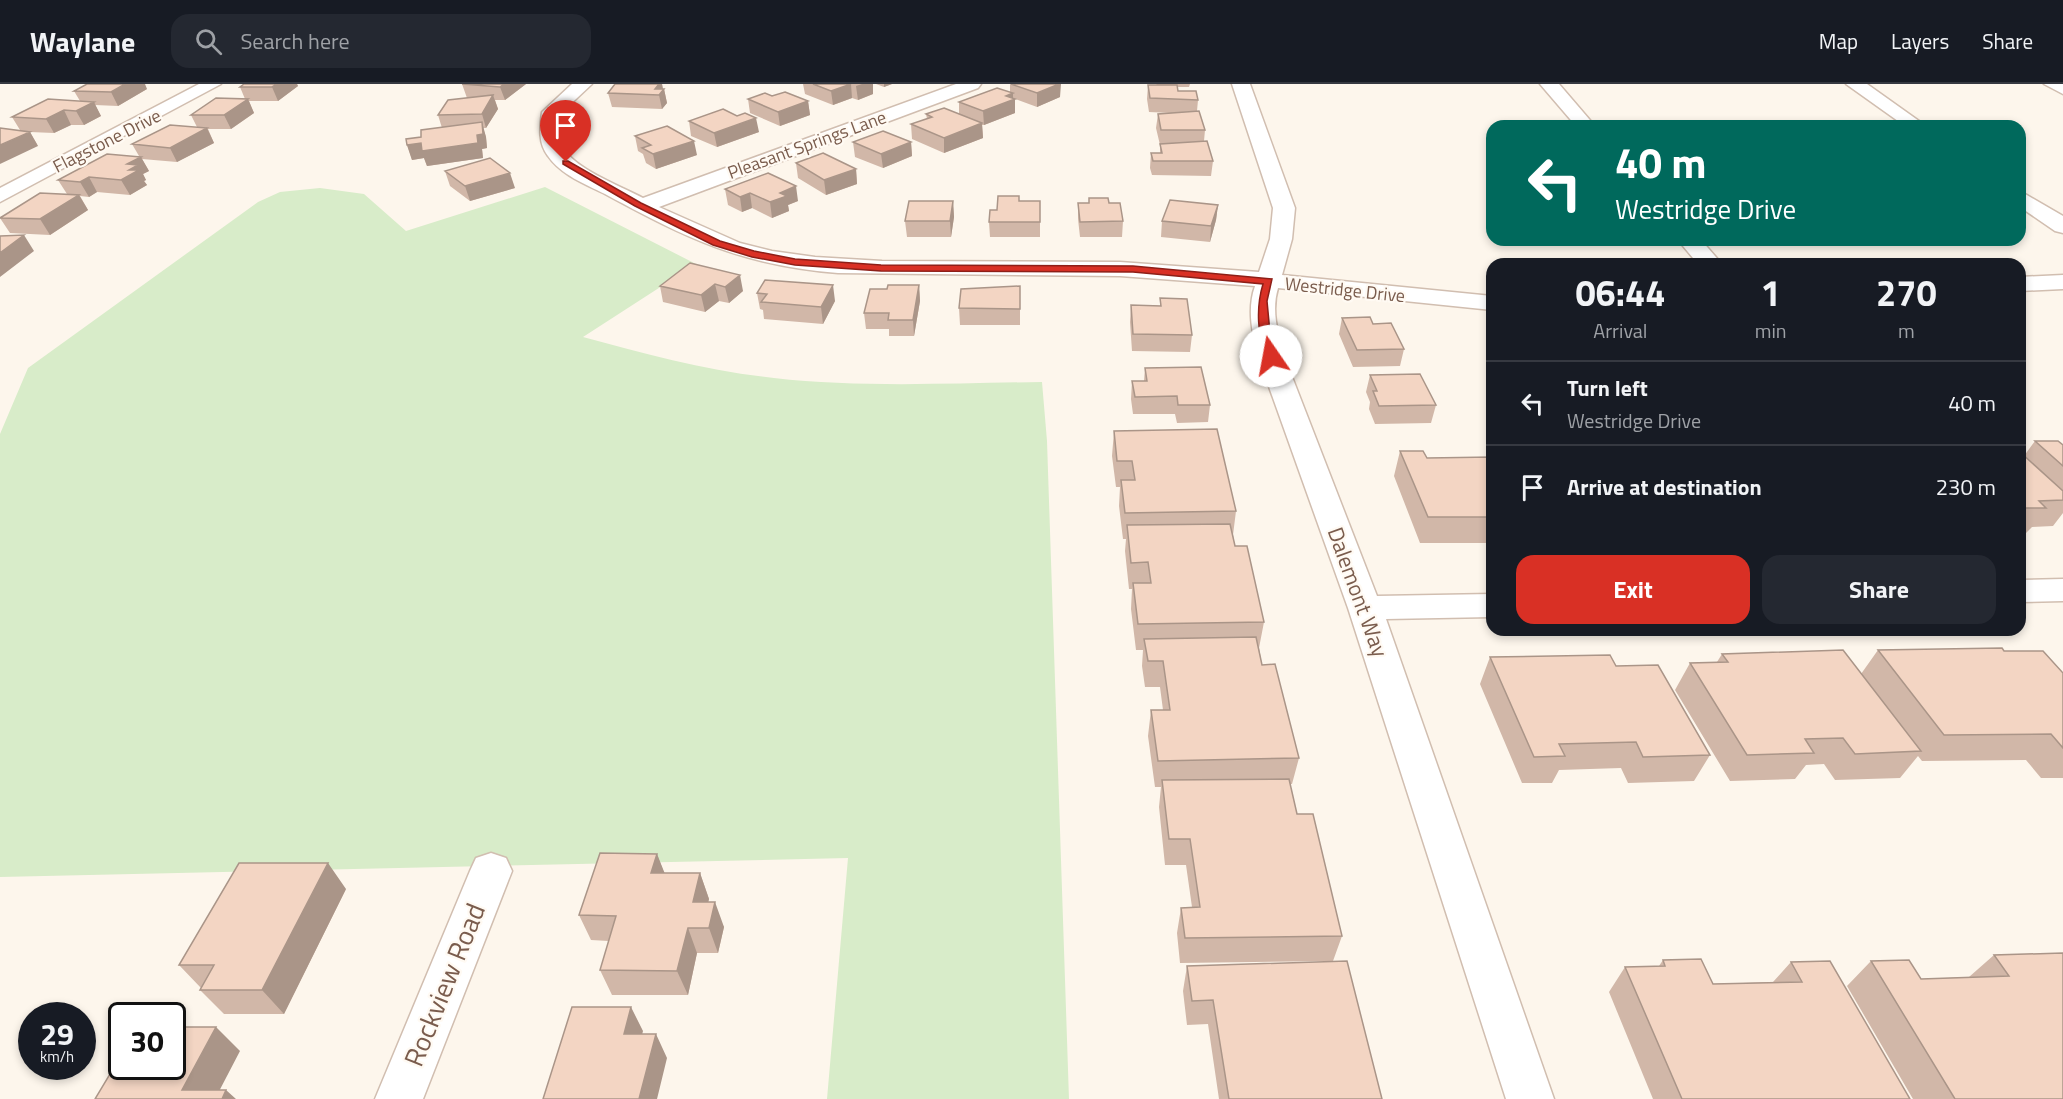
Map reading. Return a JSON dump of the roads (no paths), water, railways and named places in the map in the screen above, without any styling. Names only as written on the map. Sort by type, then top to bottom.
[{"type":"street","name":"Flagstone Drive","points":[[0,196],[212,84]]},
{"type":"street","name":"Westridge Drive","points":[[583,84],[551,112],[548,140],[554,154],[576,171],[642,206],[716,243],[752,254],[795,262],[881,268],[1133,269],[1386,295],[1486,303]]},
{"type":"street","name":"Pleasant Springs Lane","points":[[642,206],[972,84]]},
{"type":"street","name":"Dalemont Way","points":[[1241,84],[1284,208],[1281,239],[1262,301],[1265,333],[1271,356],[1365,608],[1530,1099]]},
{"type":"street","points":[[1549,84],[1581,120]]},
{"type":"street","points":[[1855,84],[1908,120]]},
{"type":"street","points":[[2053,84],[2063,90]]},
{"type":"street","points":[[2026,201],[2063,226]]},
{"type":"street","points":[[1694,246],[1705,258]]},
{"type":"street","points":[[2026,284],[2063,282]]},
{"type":"street","points":[[2026,591],[2063,590]]},
{"type":"street","points":[[1365,608],[1486,605]]},
{"type":"street","name":"Rockview Road","points":[[399,1099],[491,871]]}]
